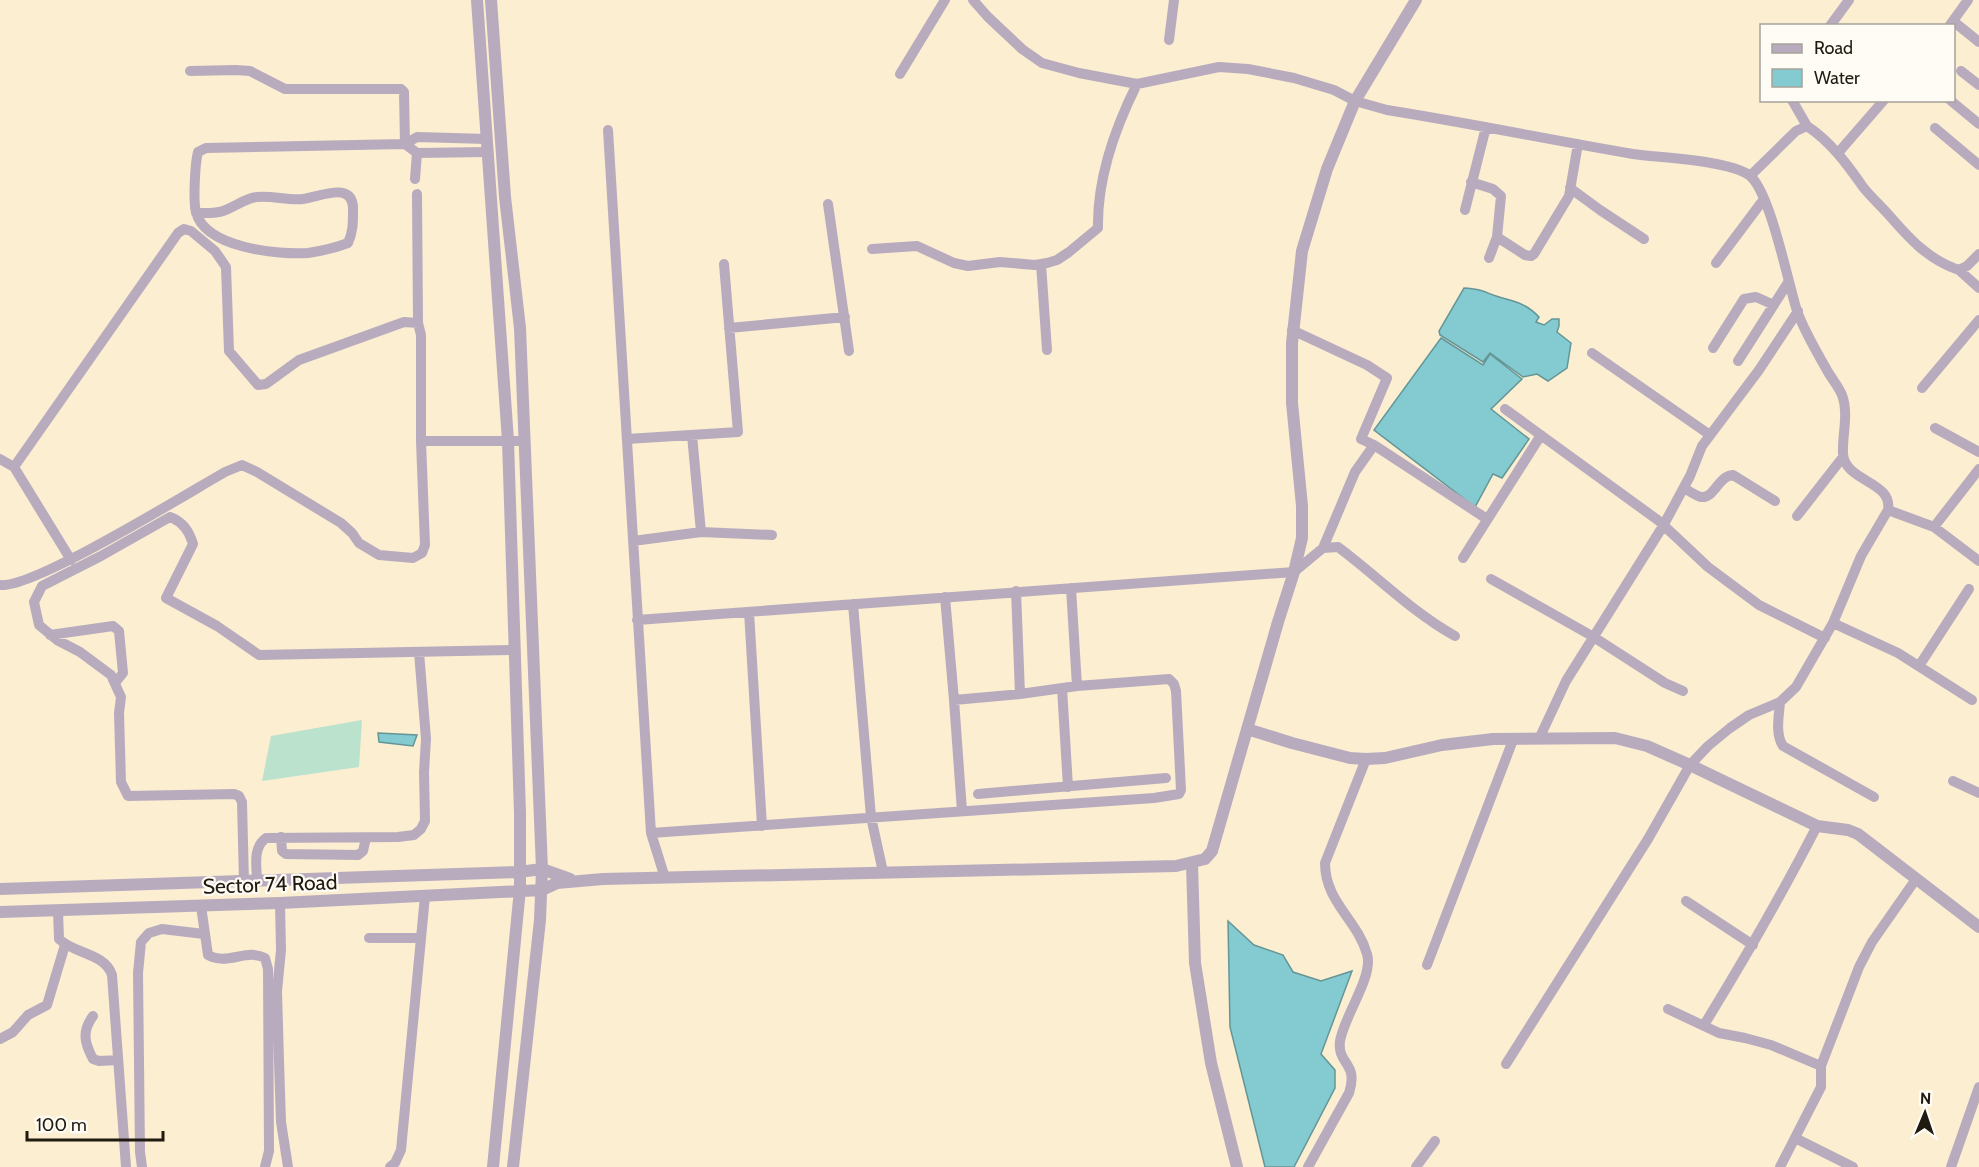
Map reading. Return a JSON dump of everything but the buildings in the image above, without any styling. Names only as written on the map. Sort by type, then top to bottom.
[{"type":"street","points":[[477,0],[508,441],[520,813],[520,889],[493,1167]]},
{"type":"street","points":[[491,0],[505,197],[520,328],[542,869],[528,1045],[513,1167]]},
{"type":"street","points":[[900,74],[945,0]]},
{"type":"street","points":[[973,0],[1022,49],[1042,63],[1097,77],[1137,84],[1219,67],[1248,69],[1294,78],[1335,90],[1355,101],[1387,110],[1635,154],[1729,166],[1750,176],[1764,199],[1773,223],[1797,311],[1809,338],[1842,395],[1845,412],[1843,457],[1855,473],[1886,494],[1890,501],[1888,510],[1861,556],[1833,623],[1796,687],[1780,702],[1749,714],[1707,746],[1690,765],[1648,839],[1506,1064]]},
{"type":"street","points":[[1169,40],[1174,0]]},
{"type":"street","points":[[542,890],[557,883],[574,880],[1140,867],[1192,864],[1205,860],[1212,851],[1302,538],[1292,403],[1293,330],[1298,278],[1307,233],[1327,169],[1355,101],[1416,0]]},
{"type":"street","points":[[1831,24],[1849,0]]},
{"type":"street","points":[[1951,23],[1968,0]]},
{"type":"street","points":[[1955,26],[1979,42]]},
{"type":"street","points":[[1961,70],[1979,85]]},
{"type":"street","points":[[190,72],[250,71],[285,90],[401,88],[404,92],[405,144]]},
{"type":"street","points":[[872,249],[917,246],[954,263],[968,266],[1000,262],[1041,264],[1057,260],[1098,228],[1097,206],[1120,118],[1137,84]]},
{"type":"street","points":[[1793,102],[1807,126],[1838,153],[1864,189],[1902,232],[1923,251],[1944,265],[1959,270],[1979,288]]},
{"type":"street","points":[[1838,153],[1882,102]]},
{"type":"street","points":[[1952,102],[1979,124]]},
{"type":"street","points":[[1750,176],[1796,131],[1807,126]]},
{"type":"street","points":[[1465,210],[1486,127]]},
{"type":"street","points":[[1935,128],[1979,165]]},
{"type":"street","points":[[608,130],[651,833],[665,878]]},
{"type":"street","points":[[196,213],[221,212],[257,197],[304,199],[338,192],[348,195],[354,205],[352,233],[348,243],[334,249],[308,253],[280,253],[252,249],[215,236],[196,213],[198,152],[206,148],[405,144],[417,137],[487,146]]},
{"type":"street","points":[[405,144],[417,153],[487,146]]},
{"type":"street","points":[[1497,237],[1525,255],[1534,254],[1566,203],[1578,144]]},
{"type":"street","points":[[415,179],[417,153]]},
{"type":"street","points":[[1472,182],[1493,189],[1501,196],[1497,237],[1489,258]]},
{"type":"street","points":[[1570,188],[1644,239]]},
{"type":"street","points":[[0,585],[6,586],[20,582],[71,560],[225,471],[242,465],[341,524],[359,543],[379,555],[413,558],[422,553],[425,545],[421,441],[421,335],[418,323],[417,194]]},
{"type":"street","points":[[1716,263],[1764,199]]},
{"type":"street","points":[[828,204],[849,351]]},
{"type":"street","points":[[14,467],[178,233],[184,229],[191,231],[215,251],[226,267],[229,351],[258,386],[266,384],[299,360],[404,322],[418,323]]},
{"type":"street","points":[[1959,270],[1967,266],[1979,254]]},
{"type":"street","points":[[627,439],[738,432],[724,264]]},
{"type":"street","points":[[1041,264],[1047,350]]},
{"type":"street","points":[[1738,361],[1789,281]]},
{"type":"street","points":[[1713,348],[1744,299],[1756,297],[1774,305]]},
{"type":"street","points":[[1539,739],[1566,681],[1662,526],[1684,488],[1702,447],[1759,370],[1797,311]]},
{"type":"street","points":[[729,328],[845,317]]},
{"type":"street","points":[[1922,388],[1979,320]]},
{"type":"street","points":[[1293,330],[1367,365],[1387,378],[1361,439],[1374,445],[1487,519]]},
{"type":"street","points":[[1592,353],[1710,435]]},
{"type":"street","points":[[1505,409],[1632,501],[1708,567],[1759,605],[1825,638]]},
{"type":"street","points":[[1935,428],[1979,452]]},
{"type":"street","points":[[692,435],[701,532]]},
{"type":"street","points":[[1463,558],[1541,435]]},
{"type":"street","points":[[421,441],[524,441]]},
{"type":"street","points":[[637,620],[1294,572],[1323,548],[1355,472],[1374,445]]},
{"type":"street","points":[[1797,516],[1843,457]]},
{"type":"street","points":[[0,459],[14,467],[71,560]]},
{"type":"street","points":[[1934,527],[1979,469]]},
{"type":"street","points":[[1684,488],[1705,498],[1723,478],[1732,475],[1775,501]]},
{"type":"street","points":[[1888,510],[1934,527],[1979,561]]},
{"type":"street","points":[[251,882],[243,850],[242,801],[237,795],[128,796],[124,792],[121,782],[120,697],[115,683],[111,675],[39,626],[34,602],[42,586],[170,517],[178,520],[189,532],[193,544],[166,598],[217,626],[259,655],[515,650]]},
{"type":"street","points":[[633,541],[701,532],[771,535]]},
{"type":"street","points":[[1323,548],[1338,547],[1413,609],[1455,636]]},
{"type":"street","points":[[1491,579],[1592,636],[1665,683],[1683,691]]},
{"type":"street","points":[[1071,588],[1077,686]]},
{"type":"street","points":[[1919,666],[1969,589]]},
{"type":"street","points":[[1016,591],[1020,694]]},
{"type":"street","points":[[945,597],[962,811]]},
{"type":"street","points":[[853,604],[871,817],[883,872]]},
{"type":"street","points":[[750,612],[762,826]]},
{"type":"street","points":[[1833,623],[1898,653],[1972,700]]},
{"type":"street","points":[[50,635],[113,626],[119,631],[123,673],[115,683]]},
{"type":"street","points":[[251,882],[257,850],[260,842],[266,838],[414,836],[421,829],[425,821],[426,739],[419,652]]},
{"type":"street","points":[[651,833],[1072,804],[1179,794],[1181,782],[1176,691],[1174,684],[1169,680],[1077,686],[954,700]]},
{"type":"street","points":[[1062,688],[1072,804]]},
{"type":"street","points":[[1780,702],[1778,734],[1783,746],[1874,797]]},
{"type":"street","points":[[1247,729],[1350,758],[1366,759],[1385,758],[1442,745],[1493,739],[1615,738],[1647,746],[1817,826],[1848,830],[1858,834],[1979,927]]},
{"type":"street","points":[[1427,964],[1513,740]]},
{"type":"street","points":[[1308,1167],[1349,1093],[1353,1080],[1351,1069],[1342,1056],[1340,1043],[1368,968],[1368,955],[1363,942],[1330,891],[1325,878],[1325,863],[1366,759]]},
{"type":"street","points":[[978,794],[1166,778]]},
{"type":"street","points":[[1953,781],[1979,793]]},
{"type":"street","points":[[1704,1025],[1753,945],[1817,826]]},
{"type":"street","points":[[281,837],[282,851],[285,854],[358,855],[363,851],[366,838]]},
{"type":"street","points":[[243,850],[257,850]]},
{"type":"street","points":[[1192,864],[1194,963],[1211,1063],[1237,1167]]},
{"type":"street","points":[[542,869],[574,880]]},
{"type":"street","name":"Sector 74 Road","points":[[0,890],[519,872],[542,869]]},
{"type":"street","points":[[1780,1167],[1821,1087],[1821,1066],[1867,950],[1916,879]]},
{"type":"street","name":"Sector 74 Road","points":[[0,912],[280,903],[520,889],[542,890]]},
{"type":"street","points":[[390,1167],[395,1163],[401,1150],[425,896]]},
{"type":"street","points":[[1686,901],[1753,945]]},
{"type":"street","points":[[280,903],[281,950],[277,991],[280,1122],[288,1167]]},
{"type":"street","points":[[201,906],[208,955],[216,960],[258,954],[265,958],[268,969],[269,1151],[265,1167]]},
{"type":"street","points":[[58,910],[59,939],[65,945],[93,956],[110,967],[126,1167]]},
{"type":"street","points":[[142,1167],[138,985],[141,942],[149,933],[162,929],[204,934]]},
{"type":"street","points":[[369,938],[421,938]]},
{"type":"street","points":[[0,1039],[13,1032],[28,1015],[47,1005],[65,945]]},
{"type":"street","points":[[1668,1009],[1719,1033],[1771,1045],[1821,1066]]},
{"type":"street","points":[[93,1016],[86,1026],[85,1034],[93,1059],[118,1060]]},
{"type":"street","points":[[1951,1167],[1979,1087]]},
{"type":"street","points":[[1795,1138],[1852,1167]]},
{"type":"street","points":[[1416,1167],[1435,1141]]},
{"type":"green space","points":[[362,720],[359,767],[262,781],[271,736]]},
{"type":"water","points":[[1464,288],[1481,290],[1524,305],[1539,317],[1536,322],[1544,325],[1552,319],[1559,319],[1557,332],[1571,343],[1567,368],[1548,381],[1537,374],[1523,377],[1490,353],[1483,362],[1440,335],[1439,331]]},
{"type":"water","points":[[1441,338],[1483,365],[1490,354],[1522,379],[1491,409],[1529,439],[1502,478],[1493,474],[1475,507],[1374,430]]},
{"type":"water","points":[[378,733],[417,735],[413,746],[379,742]]},
{"type":"water","points":[[1228,921],[1254,945],[1283,955],[1293,972],[1321,981],[1352,971],[1321,1054],[1335,1070],[1335,1088],[1294,1167],[1265,1167],[1230,1027]]}]
